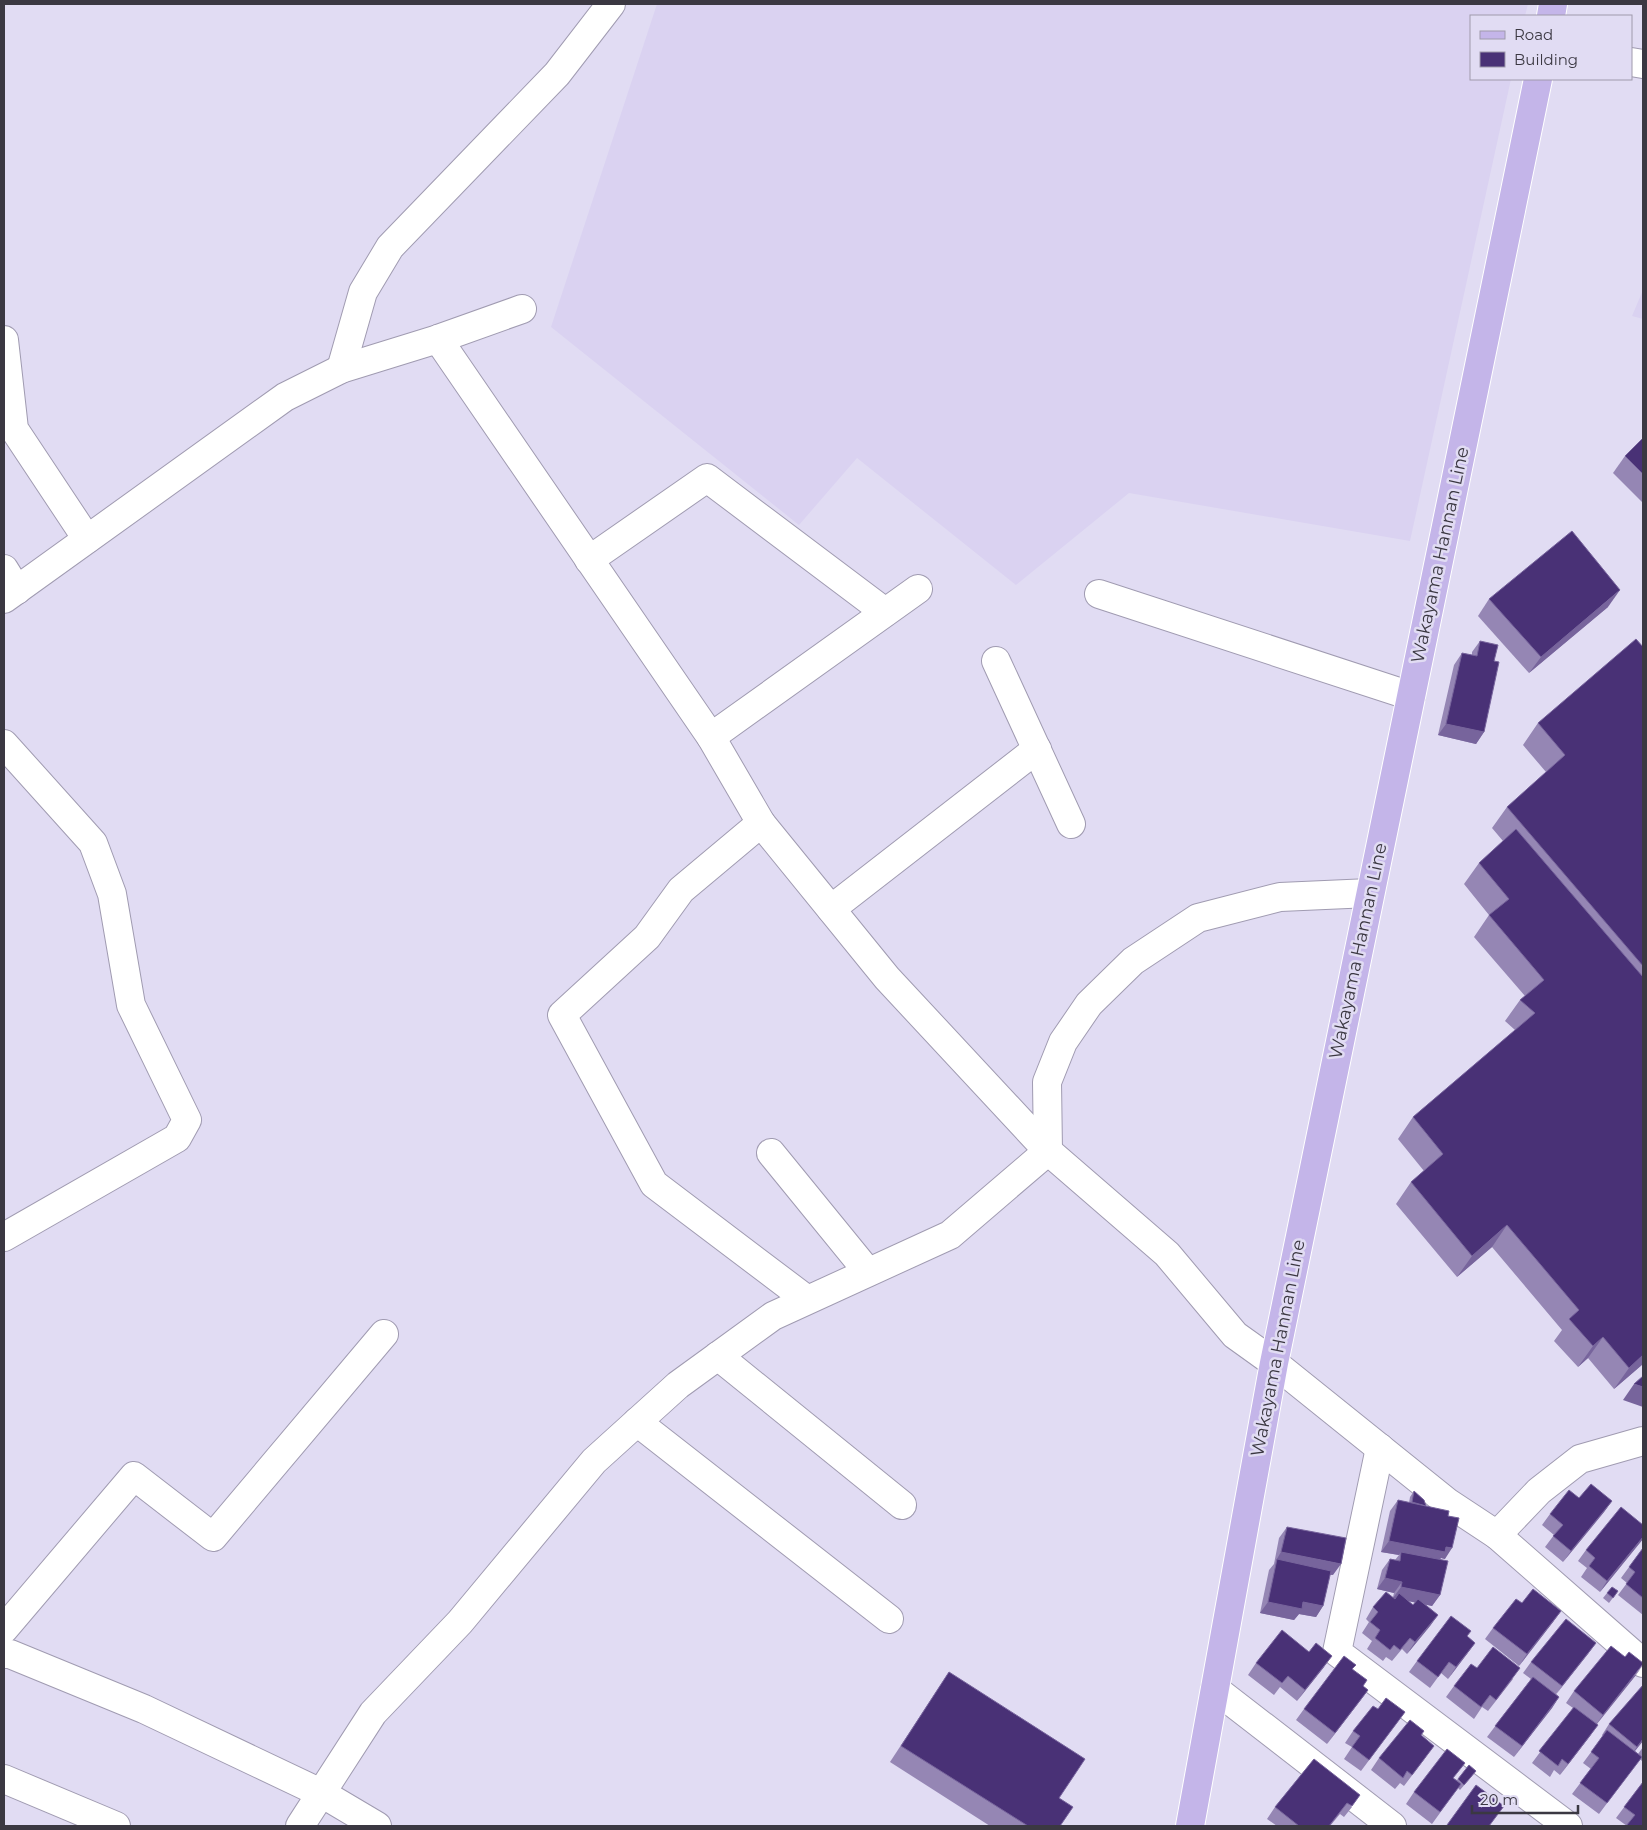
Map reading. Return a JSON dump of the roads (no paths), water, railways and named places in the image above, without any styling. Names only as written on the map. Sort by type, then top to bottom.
[{"type":"main road","name":"Wakayama Hannan Line","points":[[1190,1826],[1274,1363],[1538,80]]},
{"type":"street","points":[[341,369],[363,292],[390,247],[558,74],[611,4]]},
{"type":"street","points":[[8,586],[88,539],[286,397],[341,369],[438,339],[522,309]]},
{"type":"street","points":[[438,339],[711,737],[761,823],[887,978],[1048,1151],[1167,1254],[1235,1335],[1274,1363],[1447,1502],[1497,1535],[1643,1662]]},
{"type":"street","points":[[4,340],[14,429],[88,539]]},
{"type":"street","points":[[589,560],[707,478],[885,612]]},
{"type":"street","points":[[711,737],[918,588]]},
{"type":"street","points":[[1099,594],[1411,696]]},
{"type":"street","points":[[996,661],[1071,824]]},
{"type":"street","points":[[4,744],[93,842],[112,894],[131,1004],[187,1120],[177,1138],[4,1237]]},
{"type":"street","points":[[831,909],[1037,749]]},
{"type":"street","points":[[761,823],[681,890],[647,937],[562,1015],[654,1184],[806,1299]]},
{"type":"street","points":[[1048,1151],[1047,1082],[1063,1042],[1089,1004],[1132,961],[1198,918],[1280,897],[1370,893]]},
{"type":"street","points":[[300,1826],[323,1794],[374,1713],[460,1622],[594,1461],[678,1385],[772,1316],[950,1235],[1048,1151]]},
{"type":"street","points":[[771,1153],[868,1272]]},
{"type":"street","points":[[4,1629],[134,1476],[213,1538],[384,1334]]},
{"type":"street","points":[[718,1356],[902,1504]]},
{"type":"street","points":[[637,1422],[889,1619]]},
{"type":"street","points":[[1497,1535],[1539,1491],[1580,1459],[1643,1442]]},
{"type":"street","points":[[1380,1448],[1337,1652],[1568,1826]]},
{"type":"street","points":[[4,1654],[10,1654],[144,1709],[323,1794],[377,1826]]},
{"type":"street","points":[[1214,1689],[1392,1826]]},
{"type":"street","points":[[4,1779],[116,1826]]}]
